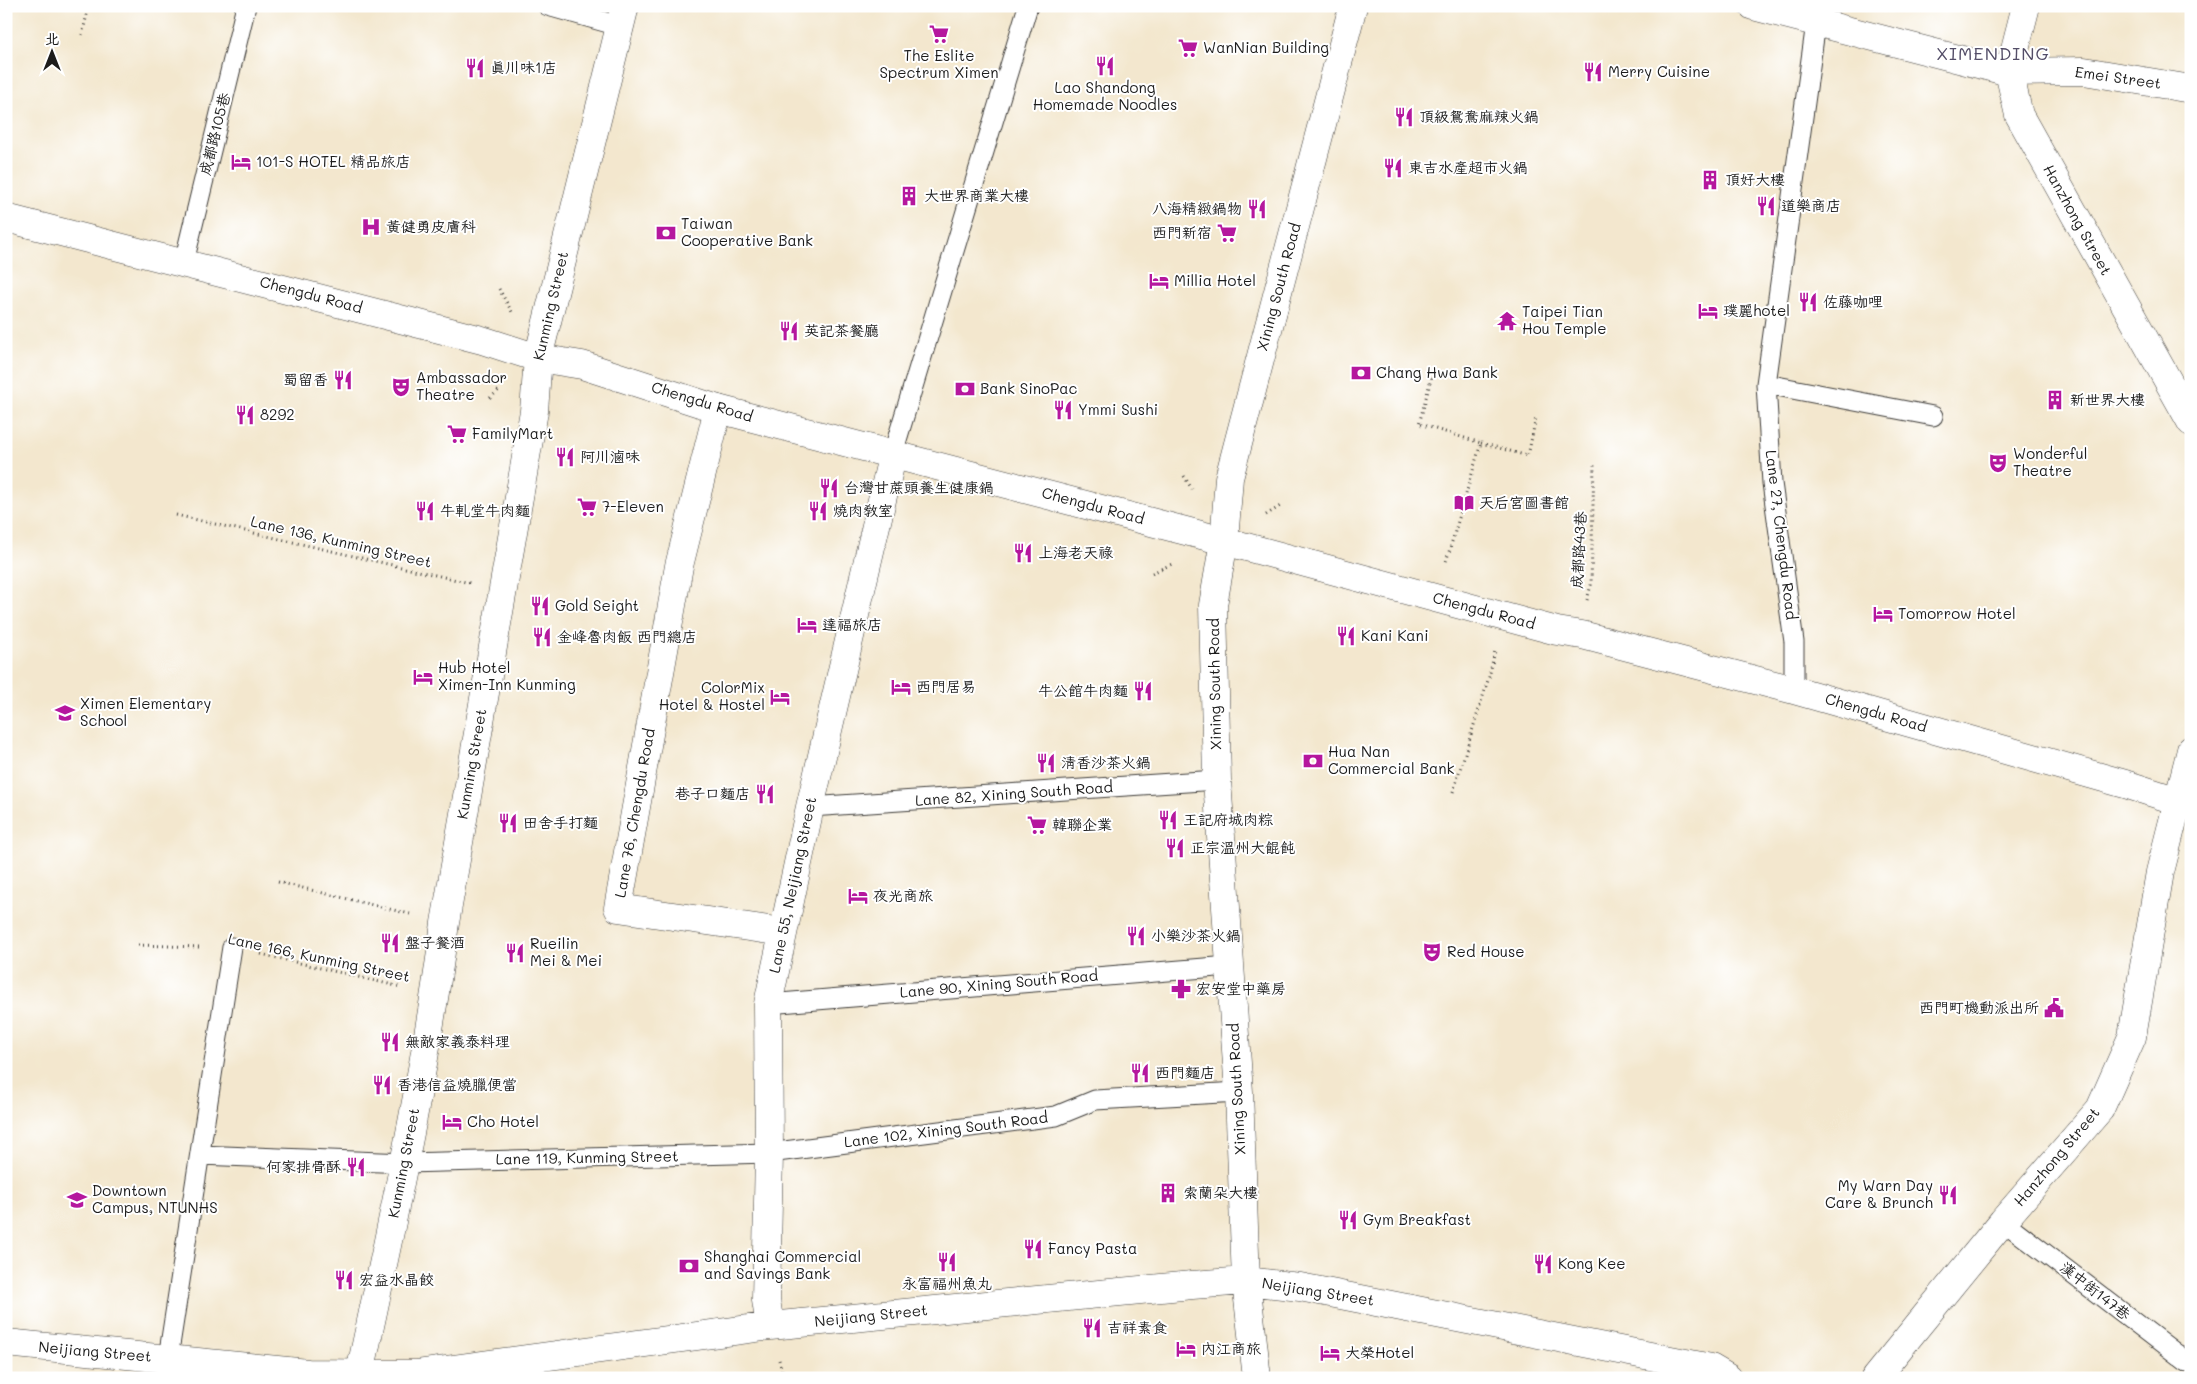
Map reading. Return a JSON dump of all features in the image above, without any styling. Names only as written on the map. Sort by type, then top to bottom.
[{"type":"street","name":"Xining South Road","points":[[1257,1378],[1246,1281],[1239,1092],[1217,780],[1213,605],[1224,541],[1229,478],[1352,6]]},
{"type":"street","name":"Emei Street","points":[[1753,6],[2009,72],[2084,71],[2191,89]]},
{"type":"street","name":"Hanzhong Street","points":[[2026,6],[2009,72],[2018,116],[2191,422]]},
{"type":"street","name":"Kunming Street","points":[[360,1376],[406,1163],[436,995],[445,922],[534,412],[538,358],[622,16]]},
{"type":"street","name":"Chengdu Road","points":[[6,218],[184,262],[482,340],[538,358],[582,365],[718,409],[893,453],[1557,631],[1582,635],[1794,690],[2187,803]]},
{"type":"street","name":"Lane 76, Chengdu Road","points":[[718,409],[679,566],[618,908],[783,932]]},
{"type":"street","name":"Lane 55, Neijiang Street","points":[[770,1326],[766,1300],[769,1153],[768,1004],[810,807],[893,453]]},
{"type":"street","name":"Hanzhong Street","points":[[1876,1378],[2002,1221],[2100,1109],[2132,1037],[2160,872],[2187,803],[2191,750]]},
{"type":"street","name":"Neijiang Street","points":[[6,1344],[168,1358],[308,1373],[360,1376],[416,1374],[770,1326],[1246,1281],[1300,1287],[1702,1366],[1711,1368],[1728,1378]]},
{"type":"lane","name":"成都路105巷","points":[[184,262],[246,6]]},
{"type":"lane","points":[[548,6],[622,16]]},
{"type":"lane","points":[[893,453],[1028,6]]},
{"type":"lane","name":"Lane 27, Chengdu Road","points":[[1794,690],[1794,642],[1772,483],[1766,384],[1816,23]]},
{"type":"lane","points":[[1766,384],[1933,416]]},
{"type":"lane","name":"Lane 82, Xining South Road","points":[[810,807],[1217,780]]},
{"type":"lane","points":[[168,1358],[232,948]]},
{"type":"lane","name":"Lane 90, Xining South Road","points":[[768,1004],[1229,966]]},
{"type":"lane","name":"Lane 102, Xining South Road","points":[[769,1153],[1056,1116],[1095,1100],[1239,1092]]},
{"type":"lane","name":"Lane 119, Kunming Street","points":[[200,1155],[406,1163],[769,1153]]},
{"type":"lane","name":"漢中街147巷","points":[[2002,1221],[2187,1362]]},
{"type":"path","points":[[82,35],[89,6]]},
{"type":"path","points":[[1434,368],[1419,424],[1528,456],[1536,417]]},
{"type":"path","points":[[1446,562],[1481,443]]},
{"type":"path","name":"成都路43巷","points":[[1582,635],[1591,585],[1594,465]]},
{"type":"path","name":"Lane 136, Kunming Street","points":[[176,515],[502,591]]},
{"type":"path","points":[[1453,792],[1489,677],[1502,616]]},
{"type":"path","points":[[278,882],[445,922]]},
{"type":"path","name":"Lane 166, Kunming Street","points":[[138,946],[232,948],[436,995]]},
{"type":"place","name":"The Eslite Spectrum Ximen","points":[[939,34]]},
{"type":"place","name":"WanNian Building","points":[[1188,48]]},
{"type":"place","name":"Lao Shandong Homemade Noodles","points":[[1105,66]]},
{"type":"place","name":"真川味1店","points":[[475,68]]},
{"type":"place","name":"Merry Cuisine","points":[[1593,72]]},
{"type":"place","name":"頂級鴛鴦麻辣火鍋","points":[[1404,117]]},
{"type":"place","name":"101-S HOTEL 精品旅店","points":[[241,162]]},
{"type":"place","name":"東吉水產超市火鍋","points":[[1393,168]]},
{"type":"place","name":"頂好大樓","points":[[1710,180]]},
{"type":"place","name":"大世界商業大樓","points":[[909,196]]},
{"type":"place","name":"道樂商店","points":[[1766,206]]},
{"type":"place","name":"八海精緻鍋物","points":[[1257,209]]},
{"type":"place","name":"黃健勇皮膚科","points":[[371,227]]},
{"type":"place","name":"Taiwan Cooperative Bank","points":[[666,233]]},
{"type":"place","name":"西門新宿","points":[[1227,233]]},
{"type":"place","name":"Millia Hotel","points":[[1159,281]]},
{"type":"place","name":"佐藤咖哩","points":[[1808,302]]},
{"type":"place","name":"璞麗hotel","points":[[1708,311]]},
{"type":"place","name":"Taipei Tian Hou Temple","points":[[1507,321]]},
{"type":"place","name":"英記茶餐廳","points":[[789,331]]},
{"type":"place","name":"Chang Hwa Bank","points":[[1361,373]]},
{"type":"place","name":"蜀留香","points":[[343,380]]},
{"type":"place","name":"Ambassador Theatre","points":[[401,387]]},
{"type":"place","name":"Bank SinoPac","points":[[965,389]]},
{"type":"place","name":"新世界大樓","points":[[2055,400]]},
{"type":"place","name":"Ymmi Sushi","points":[[1063,410]]},
{"type":"place","name":"8292","points":[[245,415]]},
{"type":"place","name":"FamilyMart","points":[[457,434]]},
{"type":"place","name":"阿川滷味","points":[[565,457]]},
{"type":"place","name":"Wonderful Theatre","points":[[1998,463]]},
{"type":"place","name":"台灣甘蔗頭養生健康鍋","points":[[829,488]]},
{"type":"place","name":"天后宮圖書館","points":[[1464,503]]},
{"type":"place","name":"7-Eleven","points":[[587,507]]},
{"type":"place","name":"牛軋堂牛肉麵","points":[[425,511]]},
{"type":"place","name":"燒肉教室","points":[[818,511]]},
{"type":"place","name":"上海老天祿","points":[[1023,553]]},
{"type":"place","name":"Gold Seight","points":[[540,606]]},
{"type":"place","name":"Tomorrow Hotel","points":[[1883,614]]},
{"type":"place","name":"達福旅店","points":[[807,625]]},
{"type":"place","name":"Kani Kani","points":[[1346,636]]},
{"type":"place","name":"金峰魯肉飯 西門總店","points":[[542,637]]},
{"type":"place","name":"Hub Hotel Ximen-Inn Kunming","points":[[423,677]]},
{"type":"place","name":"西門居易","points":[[901,687]]},
{"type":"place","name":"牛公館牛肉麵","points":[[1143,691]]},
{"type":"place","name":"ColorMix Hotel & Hostel","points":[[780,697]]},
{"type":"place","name":"Ximen Elementary School","points":[[65,713]]},
{"type":"place","name":"Hua Nan Commercial Bank","points":[[1313,761]]},
{"type":"place","name":"清香沙茶火鍋","points":[[1046,763]]},
{"type":"place","name":"巷子口麵店","points":[[765,794]]},
{"type":"place","name":"王記府城肉粽","points":[[1168,820]]},
{"type":"place","name":"田舍手打麵","points":[[508,823]]},
{"type":"place","name":"韓聯企業","points":[[1037,825]]},
{"type":"place","name":"正宗溫州大餛飩","points":[[1175,848]]},
{"type":"place","name":"夜光商旅","points":[[858,896]]},
{"type":"place","name":"小樂沙茶火鍋","points":[[1136,936]]},
{"type":"place","name":"盤子餐酒","points":[[390,943]]},
{"type":"place","name":"Red House","points":[[1432,952]]},
{"type":"place","name":"Rueilin Mei & Mei","points":[[515,953]]},
{"type":"place","name":"宏安堂中藥房","points":[[1181,989]]},
{"type":"place","name":"西門町機動派出所","points":[[2054,1008]]},
{"type":"place","name":"無敵家義泰料理","points":[[390,1042]]},
{"type":"place","name":"西門麵店","points":[[1140,1073]]},
{"type":"place","name":"香港信益燒臘便當","points":[[382,1085]]},
{"type":"place","name":"Cho Hotel","points":[[452,1122]]},
{"type":"place","name":"何家排骨酥","points":[[356,1167]]},
{"type":"place","name":"索蘭朵大樓","points":[[1168,1193]]},
{"type":"place","name":"My Warn Day Care & Brunch","points":[[1948,1195]]},
{"type":"place","name":"Downtown Campus, NTUNHS","points":[[77,1200]]},
{"type":"place","name":"Gym Breakfast","points":[[1348,1220]]},
{"type":"place","name":"Fancy Pasta","points":[[1033,1249]]},
{"type":"place","name":"永富福州魚丸","points":[[947,1262]]},
{"type":"place","name":"Kong Kee","points":[[1543,1264]]},
{"type":"place","name":"Shanghai Commercial and Savings Bank","points":[[689,1266]]},
{"type":"place","name":"宏益水晶餃","points":[[344,1280]]},
{"type":"place","name":"吉祥素食","points":[[1092,1328]]},
{"type":"place","name":"內江商旅","points":[[1186,1349]]},
{"type":"place","name":"大榮Hotel","points":[[1330,1353]]},
{"type":"district","name":"XIMENDING","points":[[1993,54]]}]
